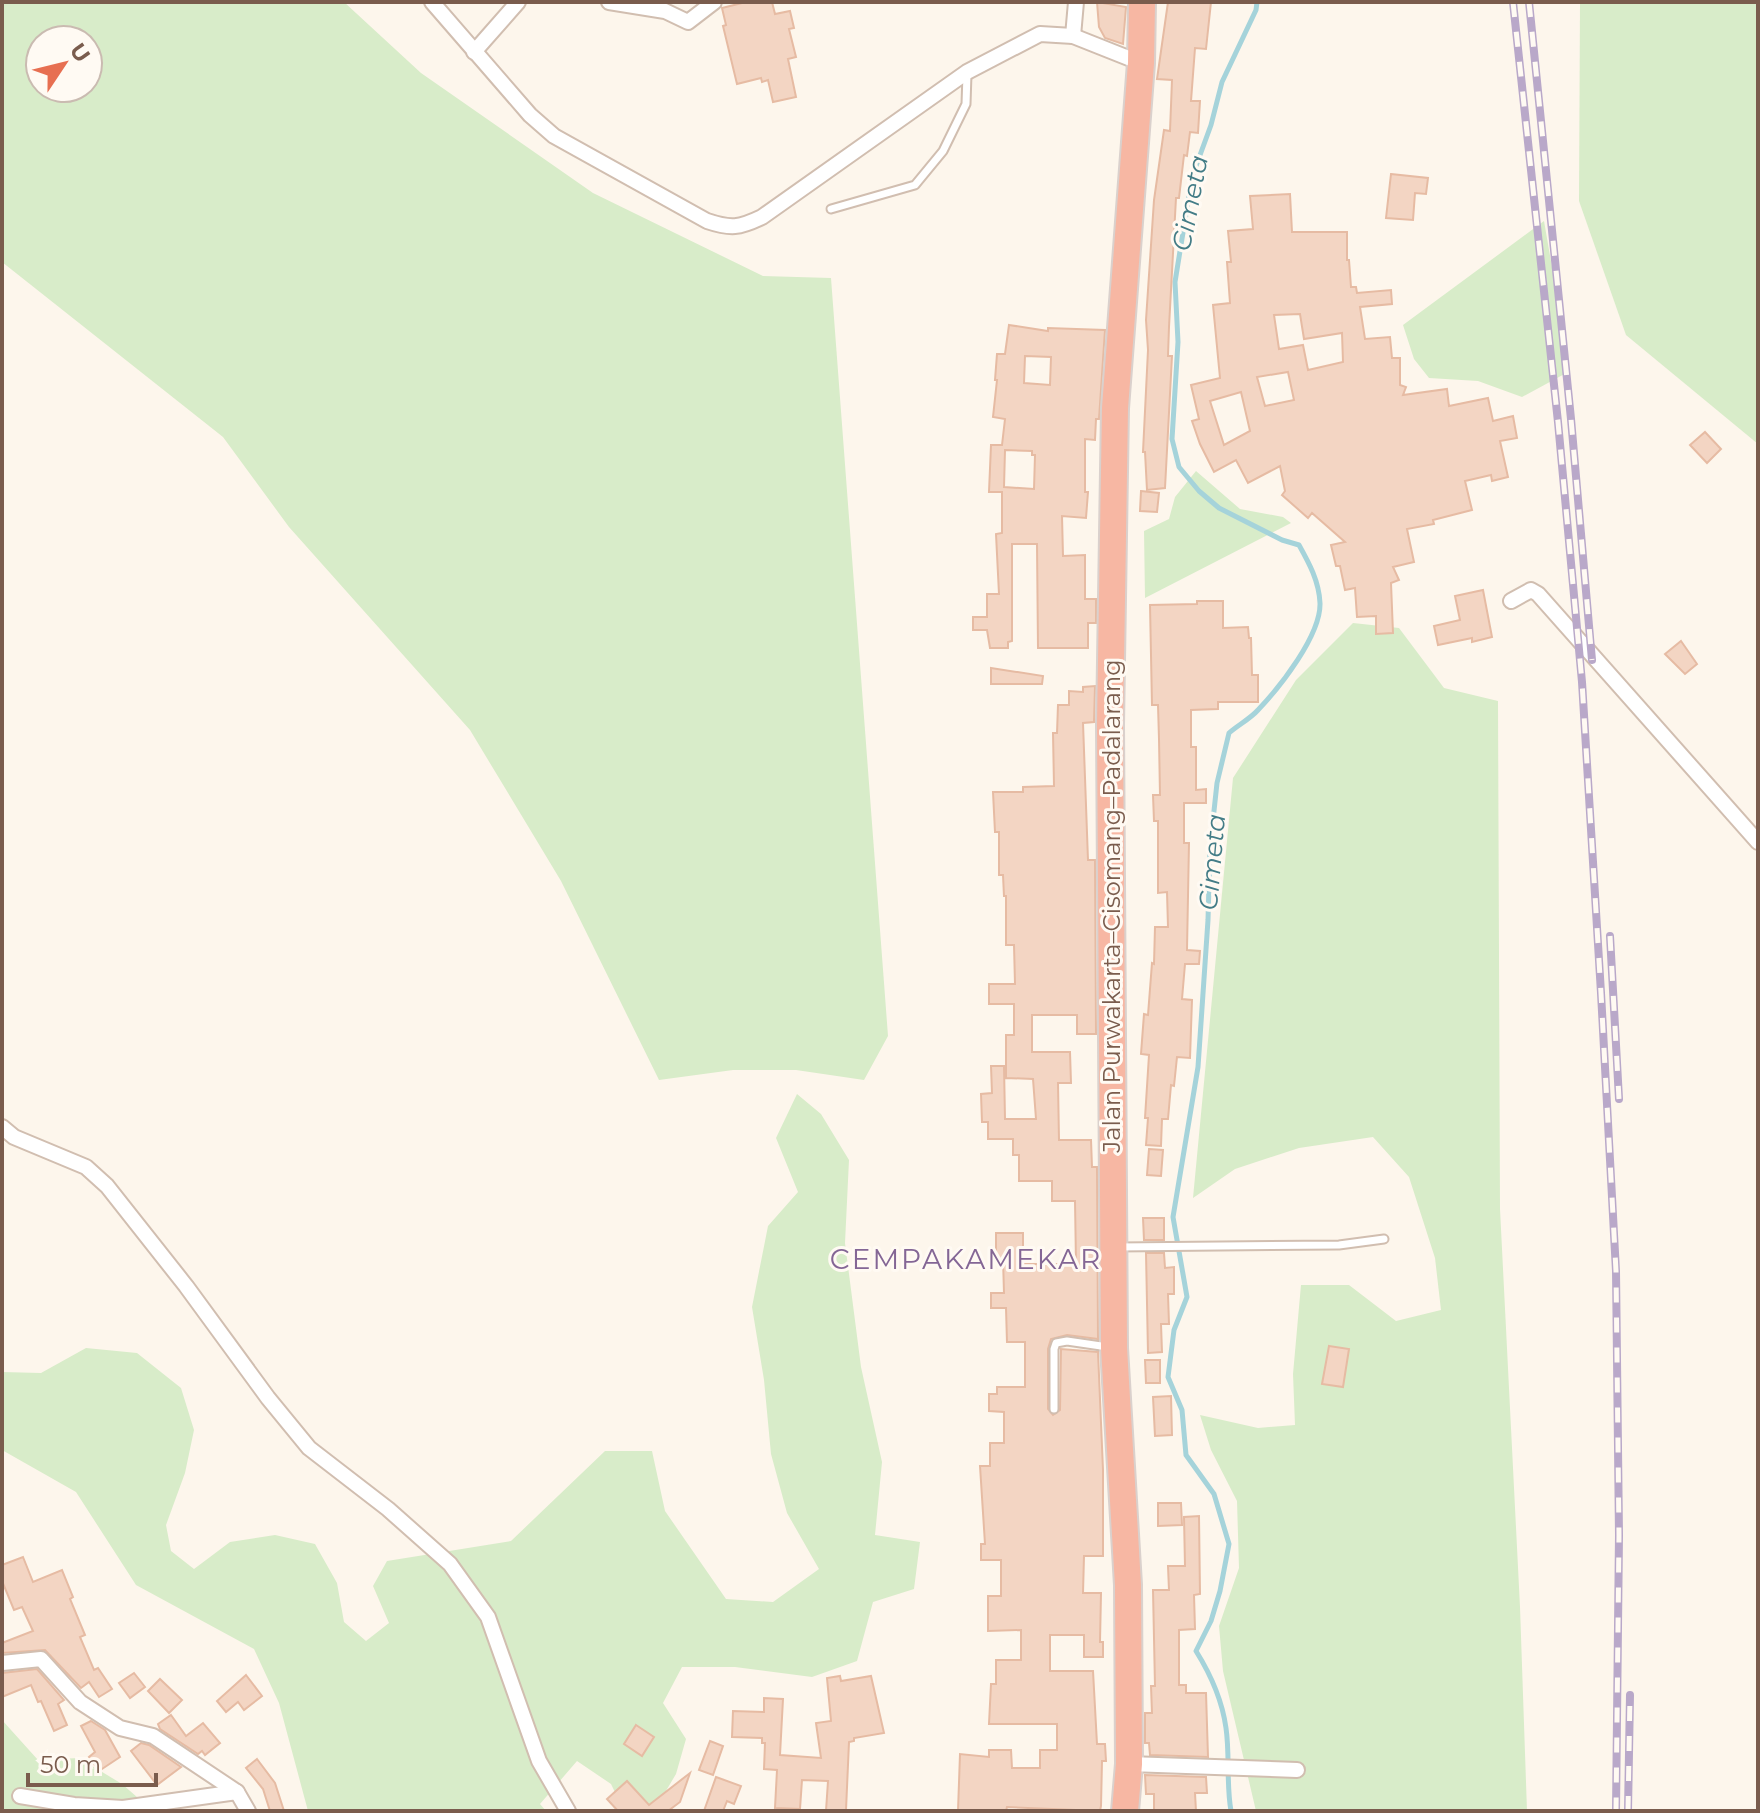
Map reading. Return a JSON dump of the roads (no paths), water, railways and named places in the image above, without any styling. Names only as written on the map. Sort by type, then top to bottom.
[{"type":"highway","name":"Jalan Purwakarta–Cisomang–Padalarang","points":[[1125,1811],[1129,1764],[1128,1585],[1114,1348],[1110,725],[1115,408],[1141,63],[1142,2]]},
{"type":"street","points":[[432,2],[530,115],[554,136],[707,221],[728,228],[762,217],[967,72],[1040,34],[1073,36],[1141,63]]},
{"type":"street","points":[[474,52],[518,2]]},
{"type":"street","points":[[609,2],[665,11],[688,22],[705,6]]},
{"type":"street","points":[[1073,36],[1076,2]]},
{"type":"street","points":[[1511,601],[1531,590],[1538,594],[1758,842]]},
{"type":"street","points":[[2,1127],[14,1137],[86,1167],[107,1186],[309,1448],[388,1509],[450,1564],[488,1617],[539,1761],[568,1811]]},
{"type":"street","points":[[2,1663],[41,1659],[80,1702],[120,1728],[153,1736],[237,1792],[248,1811]]},
{"type":"street","points":[[1129,1764],[1297,1770]]},
{"type":"street","points":[[20,1796],[74,1805],[123,1808],[237,1792]]},
{"type":"lane","points":[[831,209],[915,185],[943,151],[966,104],[967,72]]},
{"type":"lane","points":[[1113,1247],[1339,1245],[1384,1239]]},
{"type":"lane","points":[[1054,1409],[1056,1343],[1067,1341],[1114,1348]]},
{"type":"waterway","name":"Cimeta","points":[[1231,1811],[1222,1707],[1196,1651],[1211,1621],[1229,1544],[1214,1494],[1186,1455],[1182,1410],[1168,1377],[1174,1330],[1187,1297],[1173,1217],[1198,1067],[1210,848],[1217,783],[1229,733],[1255,713],[1288,674],[1314,630],[1320,603],[1316,580],[1299,545],[1282,540],[1219,508],[1199,491],[1179,467],[1172,439],[1178,342],[1175,282],[1192,177],[1211,125],[1222,82],[1257,2]]},
{"type":"railway","points":[[1513,2],[1582,682],[1601,993],[1616,1271],[1619,1535],[1616,1811]]},
{"type":"railway","points":[[1529,2],[1592,660]]},
{"type":"railway","points":[[1610,936],[1619,1099]]},
{"type":"railway","points":[[1628,1811],[1630,1695]]},
{"type":"district","name":"CEMPAKAMEKAR","points":[[966,1259]]}]
